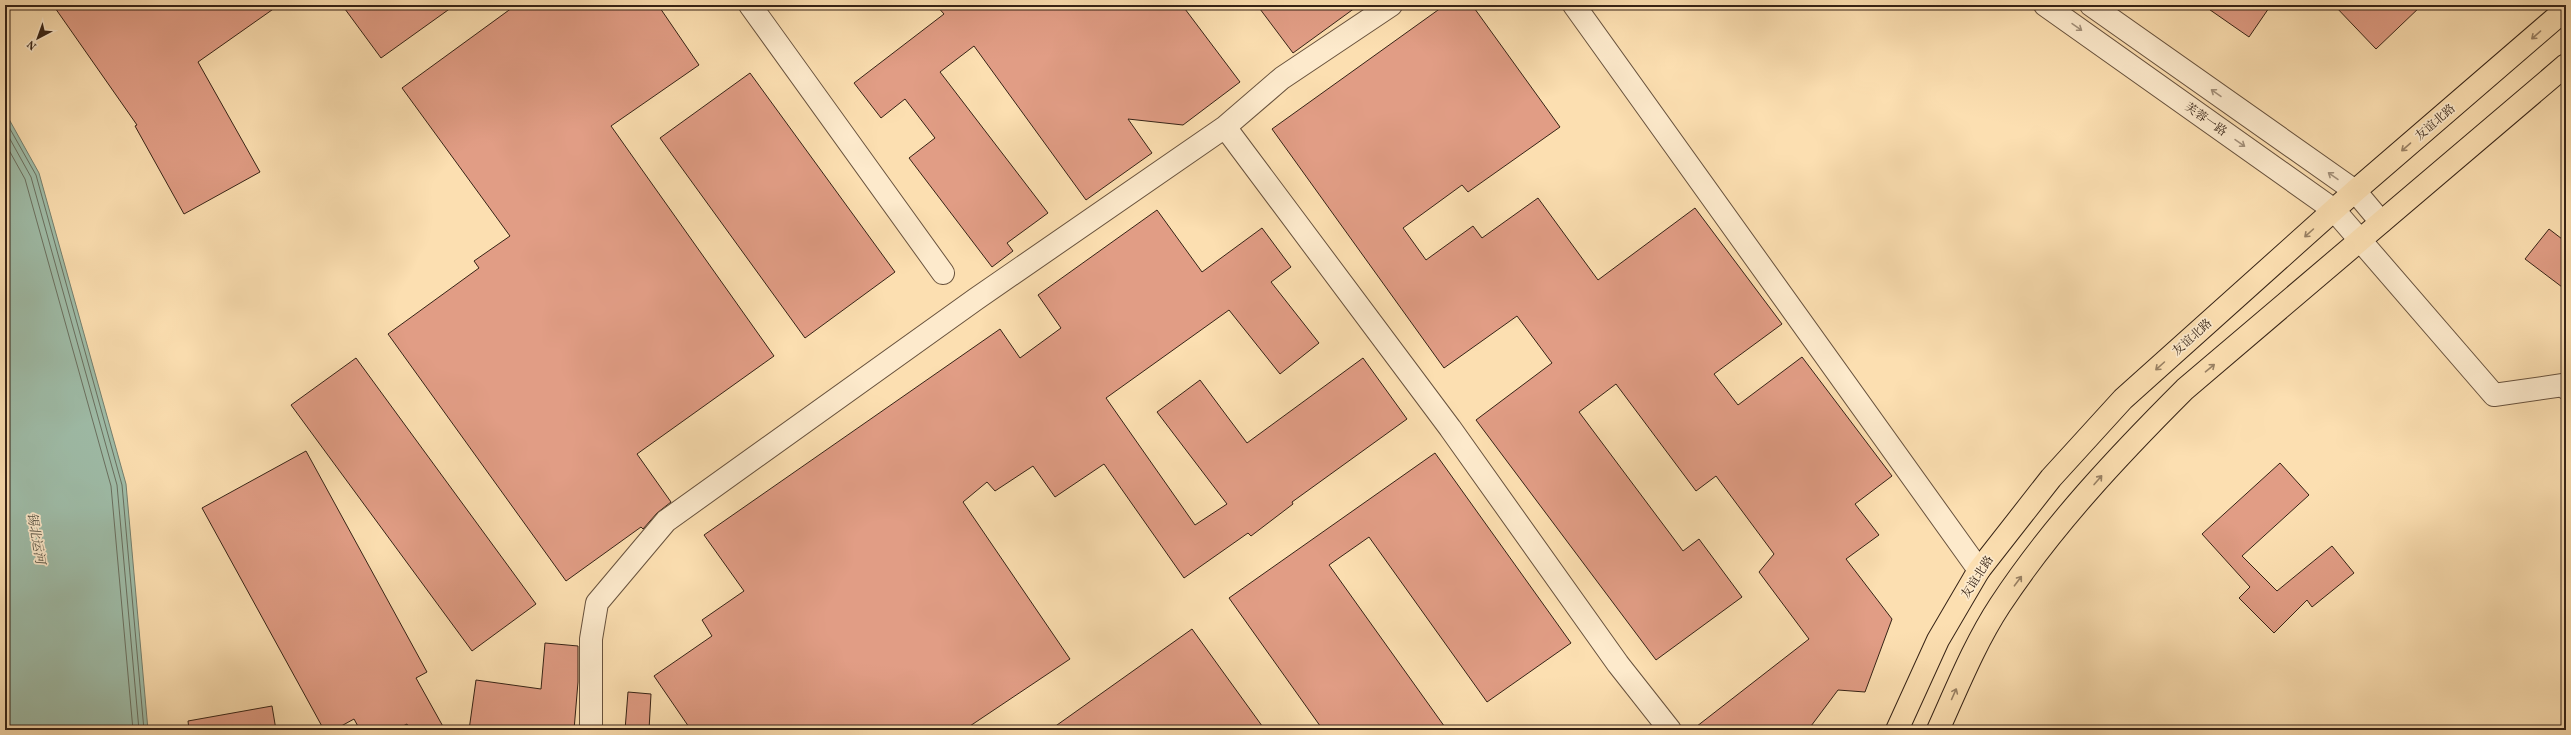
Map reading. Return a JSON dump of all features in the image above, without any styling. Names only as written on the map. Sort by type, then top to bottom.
[{"type":"main road","name":"友谊北路","points":[[1897,730],[1938,640],[1979,570],[2051,478],[2123,400],[2334,210],[2566,9]]},
{"type":"main road","points":[[1938,730],[1963,673],[2000,606],[2065,518],[2128,446],[2185,389],[2566,65]]},
{"type":"street","points":[[750,5],[943,273]]},
{"type":"street","points":[[591,730],[591,640],[597,603],[666,521],[976,299],[1224,127],[1282,78],[1391,5]]},
{"type":"street","points":[[1574,5],[1979,570]]},
{"type":"street","name":"芙蓉一路","points":[[2045,5],[2334,210],[2361,239],[2494,395],[2565,385]]},
{"type":"street","points":[[2091,5],[2355,192],[2381,222]]},
{"type":"street","points":[[1224,127],[1450,428],[1618,664],[1670,730]]},
{"type":"water","name":"锡北运河","points":[[5,112],[39,173],[126,484],[148,730],[5,730]]},
{"type":"building","points":[[53,5],[279,5],[198,62],[260,172],[184,214],[135,126],[137,125]]},
{"type":"building","points":[[342,5],[455,5],[381,58]]},
{"type":"building","points":[[516,5],[658,5],[699,65],[611,126],[774,356],[637,454],[671,502],[657,513],[643,529],[641,527],[566,581],[388,334],[479,268],[474,261],[510,236],[402,88]]},
{"type":"building","points":[[936,5],[1182,5],[1240,82],[1183,125],[1128,119],[1152,153],[1086,200],[974,46],[940,72],[1048,213],[1007,243],[1013,251],[992,267],[909,158],[935,138],[905,99],[881,118],[854,83],[944,14]]},
{"type":"building","points":[[1257,5],[1359,5],[1293,53]]},
{"type":"building","points":[[1445,5],[1472,5],[1560,127],[1468,192],[1462,185],[1403,228],[1426,260],[1473,226],[1482,238],[1538,198],[1598,280],[1695,208],[1782,324],[1714,374],[1738,405],[1802,357],[1892,476],[1855,504],[1879,535],[1846,559],[1892,619],[1865,692],[1838,690],[1808,730],[1692,730],[1809,639],[1759,572],[1774,554],[1716,476],[1696,491],[1616,384],[1579,412],[1683,551],[1699,539],[1742,597],[1656,660],[1476,420],[1552,363],[1517,316],[1444,368],[1272,129]]},
{"type":"building","points":[[2203,5],[2271,5],[2249,37]]},
{"type":"building","points":[[2334,5],[2422,5],[2376,49]]},
{"type":"building","points":[[750,73],[895,272],[805,338],[660,138]]},
{"type":"building","points":[[1157,210],[1202,272],[1262,228],[1291,267],[1271,282],[1319,343],[1280,374],[1229,310],[1106,398],[1195,525],[1227,504],[1157,412],[1200,380],[1247,443],[1363,358],[1407,419],[1292,502],[1293,504],[1251,536],[1248,533],[1184,578],[1104,464],[1055,497],[1033,466],[995,491],[987,482],[963,502],[1070,659],[964,730],[691,730],[654,676],[712,636],[702,620],[744,591],[704,535],[1000,329],[1020,358],[1061,328],[1038,295]]},
{"type":"building","points":[[2549,229],[2566,242],[2566,290],[2525,259]]},
{"type":"building","points":[[356,358],[536,604],[472,651],[291,405]]},
{"type":"building","points":[[306,451],[427,672],[416,678],[445,730],[410,730],[407,724],[395,730],[360,730],[354,719],[334,730],[324,730],[202,508]]},
{"type":"building","points":[[1435,453],[1571,643],[1487,702],[1369,537],[1329,565],[1447,730],[1323,730],[1229,598]]},
{"type":"building","points":[[2280,463],[2309,495],[2242,556],[2277,591],[2332,546],[2354,573],[2312,607],[2307,600],[2274,633],[2239,598],[2250,587],[2202,534]]},
{"type":"building","points":[[1192,629],[1265,730],[1050,730]]},
{"type":"building","points":[[545,643],[578,646],[578,682],[574,730],[469,730],[476,680],[541,689]]},
{"type":"building","points":[[628,692],[651,694],[649,730],[625,730]]},
{"type":"building","points":[[272,706],[276,730],[189,730],[188,721]]}]
